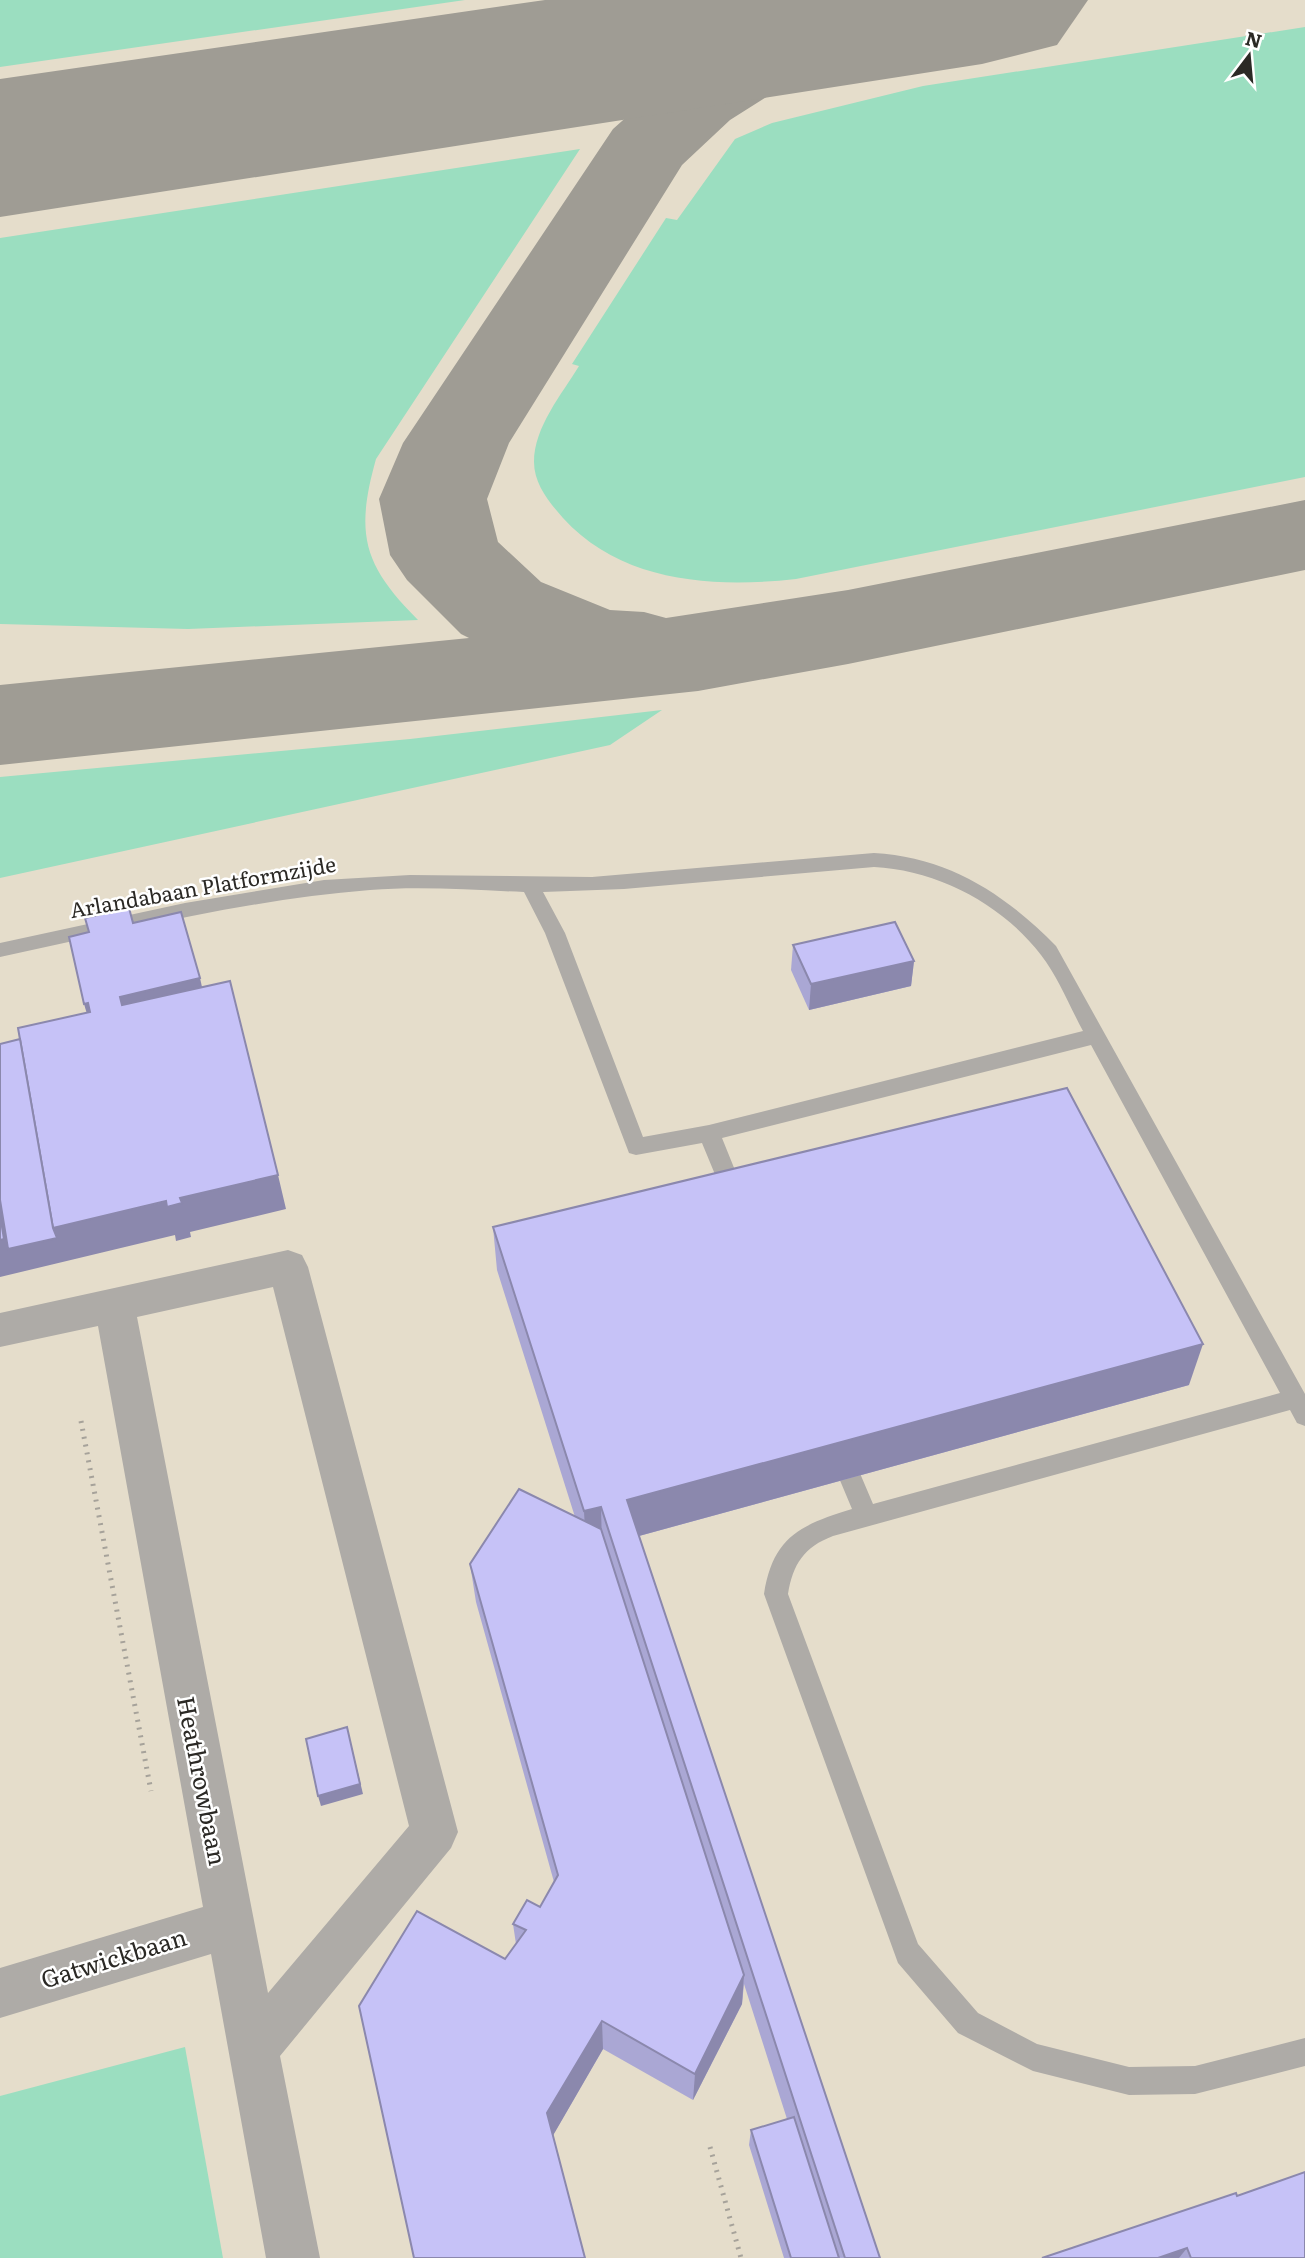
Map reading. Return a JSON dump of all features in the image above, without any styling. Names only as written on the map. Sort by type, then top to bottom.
[{"type":"street","points":[[0,1330],[288,1267],[434,1832],[253,2050]]},
{"type":"street","name":"Heathrowbaan","points":[[114,1304],[293,2258]]},
{"type":"street","name":"Gatwickbaan","points":[[0,1993],[229,1924]]},
{"type":"lane","name":"Arlandabaan Platformzijde","points":[[0,950],[199,908],[301,890],[374,883],[530,885],[618,881],[825,862],[885,862],[927,867],[973,888],[1019,919],[1049,951],[1300,1408]]},
{"type":"lane","points":[[530,885],[555,933],[636,1147],[709,1133],[1096,1036]]},
{"type":"lane","points":[[709,1133],[739,1210]]},
{"type":"lane","points":[[1300,1408],[828,1527],[793,1544],[778,1569],[776,1594],[908,1953],[968,2023],[1033,2057],[1129,2081],[1195,2080],[1305,2052]]},
{"type":"lane","points":[[851,1478],[866,1516]]},
{"type":"path","points":[[81,1421],[151,1792]]},
{"type":"path","points":[[710,2147],[741,2258]]},
{"type":"shaded area","points":[[0,0],[1305,0],[1305,2258],[0,2258]]},
{"type":"green space","points":[[0,0],[465,0],[0,67]]},
{"type":"green space","points":[[1305,27],[1305,477],[796,579],[765,582],[702,581],[641,568],[613,556],[587,540],[563,518],[543,492],[535,470],[535,449],[550,411],[579,366],[572,364],[666,218],[677,220],[735,139],[772,123],[923,86]]},
{"type":"green space","points":[[580,149],[376,459],[366,508],[368,547],[385,582],[418,620],[188,629],[0,624],[0,238]]},
{"type":"green space","points":[[662,710],[610,745],[0,878],[0,777],[410,739]]},
{"type":"green space","points":[[185,2047],[223,2258],[0,2258],[0,2096]]},
{"type":"building","points":[[129,908],[133,923],[181,912],[200,978],[120,997],[122,1005],[230,981],[278,1175],[180,1198],[182,1203],[167,1207],[166,1201],[53,1228],[18,1028],[90,1012],[88,1003],[84,1004],[69,937],[89,932],[85,918]]},
{"type":"building","points":[[895,922],[914,961],[811,984],[793,945]]},
{"type":"building","points":[[20,1039],[53,1228],[57,1238],[8,1249],[0,1200],[0,1044]]},
{"type":"building","points":[[1067,1088],[1203,1344],[627,1500],[880,2258],[845,2258],[601,1507],[584,1511],[493,1227]]},
{"type":"building","points":[[0,1215],[4,1239],[0,1240]]},
{"type":"building","points":[[519,1489],[601,1529],[744,1975],[695,2074],[602,2021],[547,2113],[585,2258],[414,2258],[359,2006],[417,1911],[505,1959],[526,1930],[513,1924],[527,1900],[540,1907],[558,1875],[470,1564]]},
{"type":"building","points":[[347,1727],[360,1784],[318,1796],[306,1739]]},
{"type":"building","points":[[794,2117],[839,2258],[791,2258],[751,2130]]},
{"type":"building","points":[[1305,2172],[1305,2258],[1191,2258],[1187,2248],[1158,2258],[1042,2258],[1236,2193],[1237,2196]]},
{"type":"taxiway","points":[[644,650],[595,647],[501,608],[446,555],[433,499],[456,443],[646,149],[698,101],[761,62],[853,28],[970,2]]},
{"type":"taxiway","points":[[0,725],[698,653],[848,627],[1305,535]]},
{"type":"runway","points":[[0,148],[982,0]]}]
